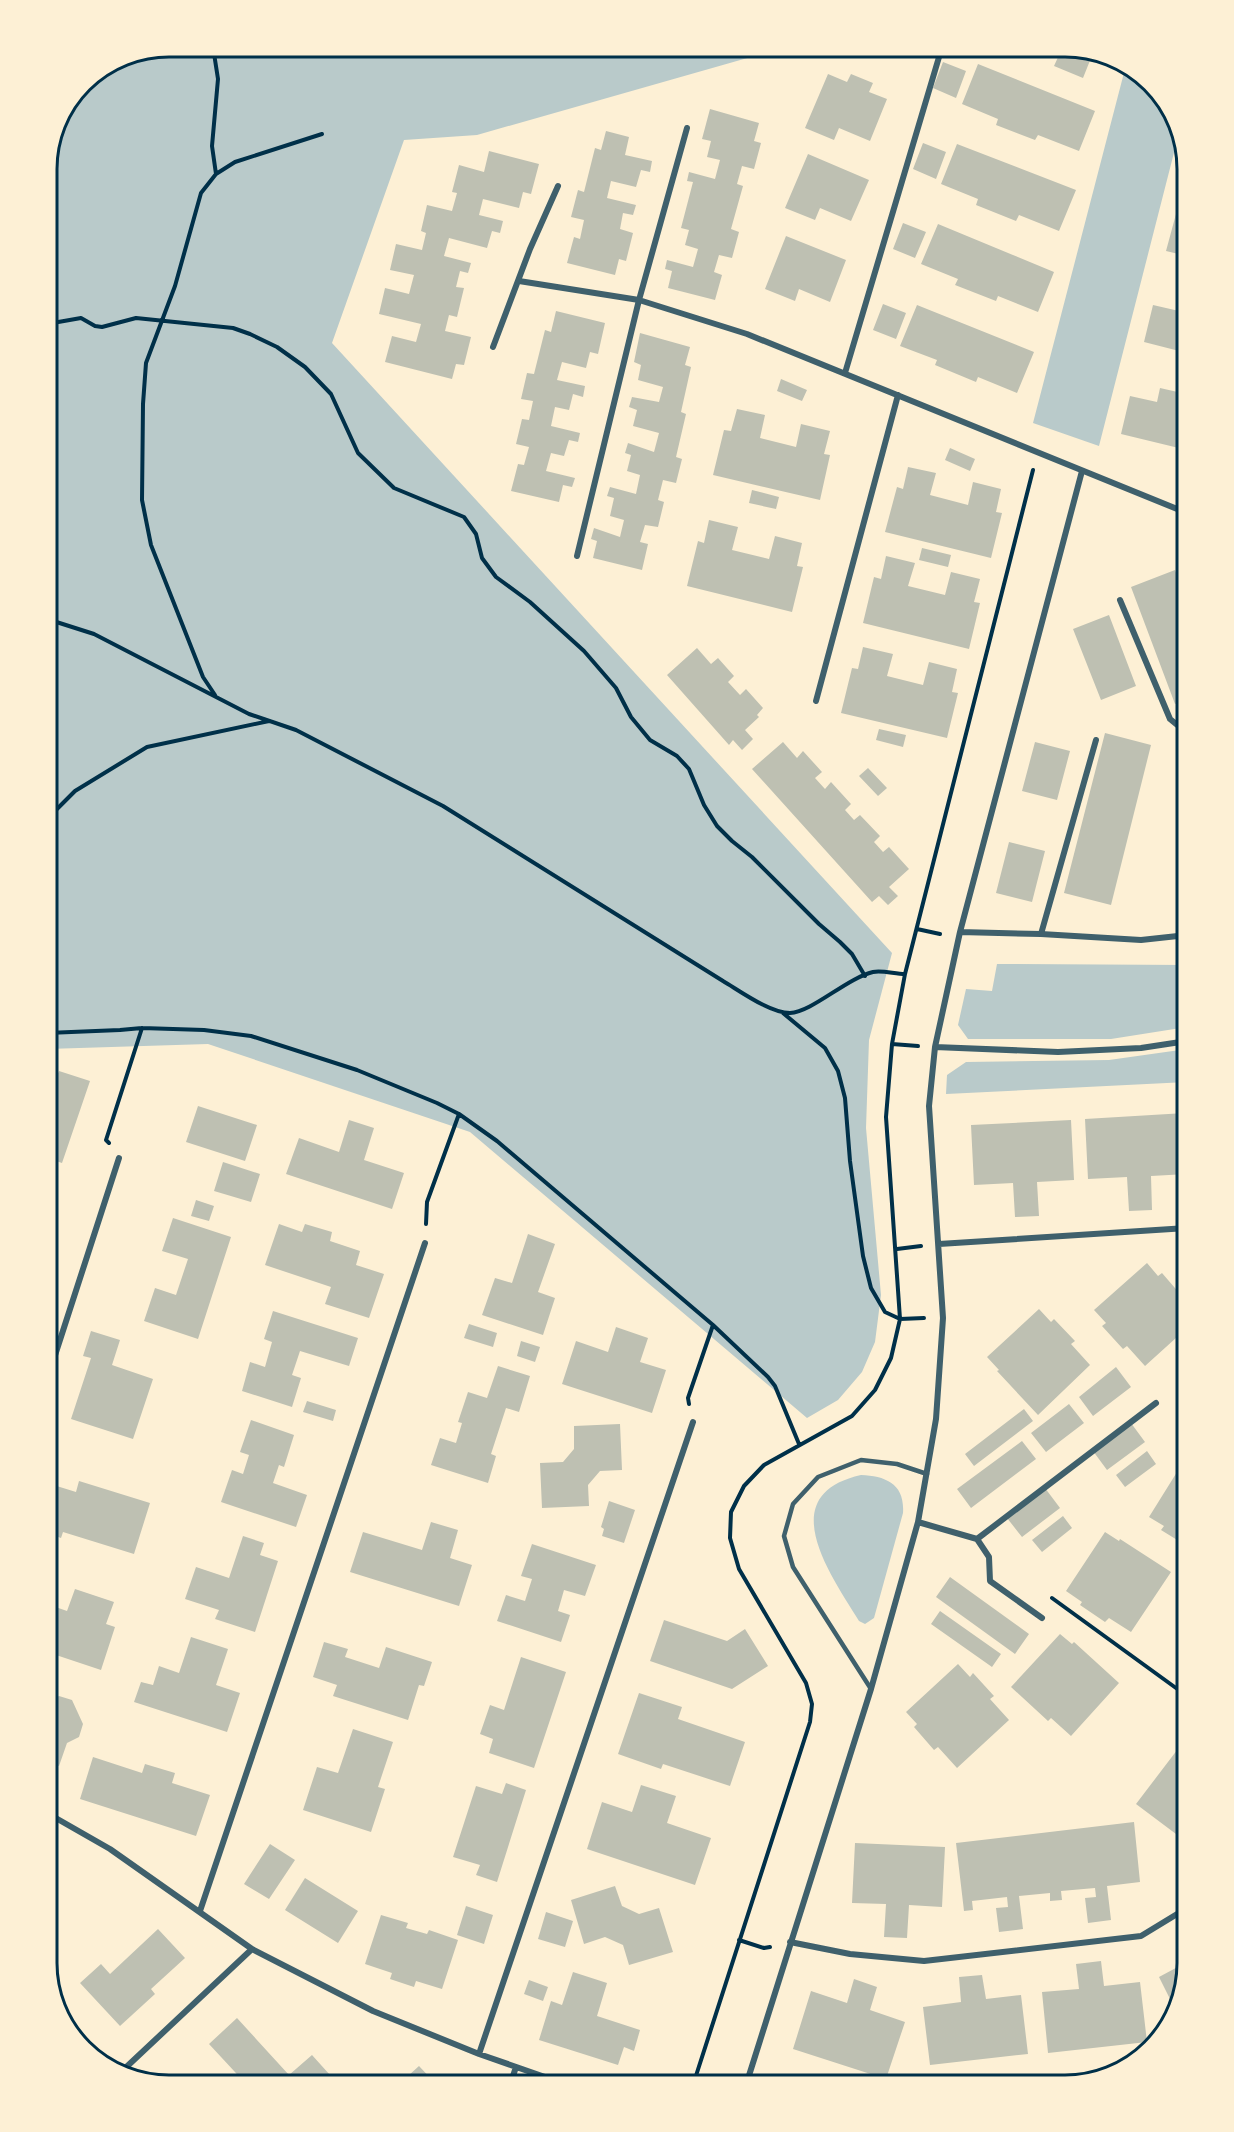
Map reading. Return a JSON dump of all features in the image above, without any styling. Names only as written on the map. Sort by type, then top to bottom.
[{"type":"street","points":[[845,373],[939,57]]},
{"type":"street","points":[[578,556],[639,300],[687,128]]},
{"type":"street","points":[[493,347],[530,249],[558,186]]},
{"type":"street","points":[[519,281],[639,300],[747,334],[1177,509]]},
{"type":"street","points":[[816,701],[898,395]]},
{"type":"street","points":[[749,2075],[871,1689],[918,1522],[936,1419],[943,1318],[929,1106],[935,1047],[960,932],[1082,471]]},
{"type":"street","points":[[1120,600],[1170,719],[1177,724]]},
{"type":"street","points":[[1041,933],[1096,740]]},
{"type":"street","points":[[960,932],[1041,933],[1141,940],[1177,936]]},
{"type":"street","points":[[935,1047],[1058,1052],[1141,1048],[1177,1043]]},
{"type":"street","points":[[57,1349],[119,1158]]},
{"type":"street","points":[[939,1244],[1177,1229]]},
{"type":"street","points":[[200,1911],[425,1243]]},
{"type":"street","points":[[976,1539],[1156,1403]]},
{"type":"street","points":[[479,2054],[693,1422]]},
{"type":"street","points":[[918,1522],[976,1539],[989,1557],[990,1581],[1042,1618]]},
{"type":"street","points":[[57,1819],[110,1849],[252,1948],[373,2011],[479,2054],[539,2075]]},
{"type":"street","points":[[790,1942],[850,1954],[924,1961],[1141,1936],[1177,1915]]},
{"type":"street","points":[[127,2066],[252,1948]]},
{"type":"street","points":[[513,2075],[516,2067]]},
{"type":"lane","points":[[871,1689],[793,1567],[784,1536],[793,1504],[818,1477],[861,1460],[897,1464],[927,1474]]},
{"type":"path","points":[[215,57],[218,79],[212,146],[216,174]]},
{"type":"path","points":[[215,696],[203,677],[151,545],[142,500],[143,404],[146,363],[175,286],[201,193],[216,174],[236,162],[322,134]]},
{"type":"path","points":[[57,322],[81,318],[95,326],[102,327],[136,318],[233,328],[277,347],[305,367],[331,394],[358,453],[365,461],[394,488],[464,517],[476,534],[482,558],[496,577],[530,602],[584,651],[616,688],[631,717],[651,740],[677,756],[689,769],[704,805],[717,826],[758,862],[852,954],[865,976]]},
{"type":"path","points":[[696,2075],[810,1722],[812,1704],[806,1683],[739,1569],[730,1538],[732,1512],[744,1486],[764,1465],[852,1416],[875,1390],[891,1358],[900,1319],[886,1117],[892,1044],[905,974],[1037,452]]},
{"type":"path","points":[[57,622],[94,634],[249,714],[296,730],[443,806],[770,1008],[790,1013],[814,1004],[836,989],[874,972],[905,974]]},
{"type":"path","points":[[57,809],[75,790],[147,747],[270,721]]},
{"type":"path","points":[[780,1010],[825,1048],[838,1071],[845,1098],[850,1161],[868,1278],[885,1312],[900,1319]]},
{"type":"path","points":[[57,1033],[142,1028],[204,1030],[251,1036],[357,1070],[459,1114],[496,1141],[713,1325],[768,1377],[775,1386],[800,1444]]},
{"type":"path","points":[[119,1158],[106,1140],[142,1028]]},
{"type":"path","points":[[425,1243],[428,1202],[459,1114]]},
{"type":"path","points":[[693,1422],[688,1398],[713,1325]]},
{"type":"path","points":[[1043,1593],[1177,1688]]},
{"type":"path","points":[[739,1940],[764,1948],[790,1942]]},
{"type":"shaded area","points":[[751,57],[477,135],[404,140],[332,343],[892,953],[869,1040],[866,1128],[881,1295],[875,1342],[862,1372],[838,1400],[807,1418],[470,1132],[208,1044],[57,1049],[57,162],[61,140],[72,113],[80,101],[101,80],[133,63],[154,58]]},
{"type":"shaded area","points":[[1124,74],[1139,85],[1158,107],[1171,133],[1175,148],[1099,446],[1033,423]]},
{"type":"shaded area","points":[[997,964],[1177,965],[1177,1029],[1111,1039],[968,1039],[958,1025],[966,989],[992,991]]},
{"type":"shaded area","points":[[1177,1050],[1177,1082],[946,1094],[947,1075],[966,1062],[1109,1060]]},
{"type":"shaded area","points":[[861,1475],[878,1477],[892,1484],[897,1488],[903,1503],[903,1513],[874,1618],[865,1624],[859,1621],[824,1560],[816,1538],[814,1518],[819,1500],[834,1485]]},
{"type":"building","points":[[1058,57],[1090,60],[1083,78],[1054,66]]},
{"type":"building","points":[[943,62],[966,71],[956,98],[933,88]]},
{"type":"building","points":[[978,64],[1095,111],[1079,151],[1038,135],[1035,140],[996,125],[998,119],[962,104]]},
{"type":"building","points":[[828,74],[847,82],[851,74],[873,83],[869,92],[887,99],[870,141],[839,128],[834,140],[805,128]]},
{"type":"building","points":[[710,109],[759,123],[754,141],[761,143],[754,169],[742,166],[737,184],[743,186],[731,229],[739,232],[732,258],[719,255],[714,272],[722,275],[715,300],[668,288],[672,271],[665,269],[667,260],[693,267],[698,249],[685,245],[689,230],[681,228],[693,182],[687,181],[689,172],[715,179],[720,160],[707,157],[711,141],[702,139]]},
{"type":"building","points":[[606,131],[629,137],[625,155],[652,161],[650,172],[641,170],[636,187],[611,181],[607,198],[636,205],[633,215],[623,213],[620,229],[633,233],[626,261],[619,259],[615,275],[567,263],[574,237],[580,239],[584,220],[571,217],[578,190],[584,192],[595,148],[601,150]]},
{"type":"building","points":[[923,143],[946,152],[936,179],[913,169]]},
{"type":"building","points":[[957,144],[1076,190],[1059,231],[1019,215],[1016,221],[976,205],[978,199],[941,184]]},
{"type":"building","points":[[489,151],[539,164],[531,194],[523,192],[519,208],[483,199],[479,215],[503,221],[500,233],[492,231],[487,248],[449,238],[444,256],[471,263],[468,273],[460,271],[456,287],[464,288],[457,317],[449,315],[445,331],[471,337],[464,365],[456,364],[452,379],[385,362],[392,336],[416,342],[421,324],[379,314],[385,288],[409,294],[414,275],[390,270],[396,244],[422,250],[426,233],[421,231],[427,205],[452,211],[457,193],[452,192],[459,165],[484,172]]},
{"type":"building","points":[[808,154],[869,180],[851,221],[820,208],[815,220],[785,208]]},
{"type":"building","points":[[1176,214],[1177,214],[1177,254],[1166,251]]},
{"type":"building","points":[[903,223],[926,232],[915,258],[893,249]]},
{"type":"building","points":[[938,224],[1054,272],[1038,312],[998,296],[996,301],[955,285],[958,279],[921,264]]},
{"type":"building","points":[[786,236],[846,260],[830,302],[799,289],[795,301],[765,289]]},
{"type":"building","points":[[883,304],[906,313],[896,339],[873,330]]},
{"type":"building","points":[[917,305],[1034,352],[1017,393],[978,377],[976,382],[935,365],[937,360],[900,346]]},
{"type":"building","points":[[1153,305],[1177,311],[1177,350],[1144,342]]},
{"type":"building","points":[[556,311],[605,323],[598,354],[590,352],[586,368],[562,362],[557,380],[585,386],[583,397],[573,394],[569,410],[555,407],[551,426],[580,433],[578,442],[569,440],[564,456],[551,453],[546,471],[575,478],[572,487],[563,485],[559,502],[511,491],[518,464],[524,465],[529,447],[516,444],[522,419],[529,420],[533,401],[521,399],[527,373],[534,374],[545,330],[551,332]]},
{"type":"building","points":[[640,333],[690,347],[685,365],[691,367],[681,412],[686,414],[676,457],[682,459],[676,483],[663,480],[658,500],[664,502],[658,527],[645,525],[640,542],[648,544],[642,570],[593,558],[597,541],[591,539],[594,528],[620,537],[624,520],[610,516],[614,498],[607,496],[610,487],[636,494],[640,475],[627,471],[631,455],[625,453],[628,443],[654,452],[659,433],[633,426],[637,410],[629,407],[632,397],[659,402],[663,387],[638,380],[641,365],[634,362]]},
{"type":"building","points":[[781,379],[807,390],[802,401],[777,391]]},
{"type":"building","points":[[1160,388],[1177,392],[1177,448],[1121,434],[1130,396],[1157,402]]},
{"type":"building","points":[[737,409],[765,415],[760,438],[796,447],[801,424],[830,431],[824,454],[830,455],[820,500],[713,475],[724,430],[731,431]]},
{"type":"building","points":[[950,448],[975,459],[970,471],[945,460]]},
{"type":"building","points":[[908,467],[936,473],[930,495],[968,505],[973,482],[1001,489],[996,512],[1002,513],[991,558],[885,532],[897,487],[903,489]]},
{"type":"building","points":[[752,490],[779,497],[776,509],[749,503]]},
{"type":"building","points":[[709,520],[738,527],[732,550],[769,559],[775,536],[802,543],[797,566],[803,567],[792,612],[687,586],[698,541],[704,543]]},
{"type":"building","points":[[922,548],[951,555],[948,567],[919,560]]},
{"type":"building","points":[[886,556],[915,563],[908,586],[945,595],[951,572],[980,579],[974,602],[980,603],[969,649],[863,623],[874,577],[881,579]]},
{"type":"building","points":[[1175,570],[1177,575],[1177,703],[1175,704],[1131,587]]},
{"type":"building","points":[[1109,615],[1136,686],[1101,700],[1073,629]]},
{"type":"building","points":[[863,647],[893,654],[887,676],[923,685],[929,662],[957,669],[952,692],[958,693],[947,738],[841,713],[852,668],[858,669]]},
{"type":"building","points":[[697,648],[711,664],[718,658],[734,676],[728,682],[740,695],[746,689],[763,708],[757,715],[759,717],[745,730],[753,739],[742,750],[733,740],[729,745],[667,675]]},
{"type":"building","points":[[879,729],[906,735],[903,747],[876,740]]},
{"type":"building","points":[[1105,733],[1151,745],[1111,905],[1064,893]]},
{"type":"building","points":[[783,742],[797,758],[803,751],[822,772],[815,778],[825,789],[831,782],[851,804],[845,810],[854,820],[860,815],[880,836],[874,842],[883,852],[889,847],[909,869],[889,887],[898,896],[888,905],[879,896],[872,902],[752,769]]},
{"type":"building","points":[[1035,742],[1070,751],[1057,800],[1022,791]]},
{"type":"building","points":[[868,768],[887,788],[878,796],[859,776]]},
{"type":"building","points":[[1009,842],[1045,851],[1032,902],[996,893]]},
{"type":"building","points":[[59,1071],[90,1081],[62,1163],[57,1161],[57,1076]]},
{"type":"building","points":[[198,1106],[257,1125],[245,1161],[186,1142]]},
{"type":"building","points":[[1177,1113],[1177,1175],[1151,1176],[1152,1210],[1129,1211],[1127,1177],[1088,1179],[1085,1119]]},
{"type":"building","points":[[349,1120],[374,1128],[364,1160],[404,1173],[392,1209],[286,1174],[299,1138],[339,1152]]},
{"type":"building","points":[[1071,1120],[1074,1180],[1037,1182],[1039,1216],[1015,1217],[1013,1183],[974,1185],[971,1125]]},
{"type":"building","points":[[223,1162],[260,1174],[251,1202],[214,1191]]},
{"type":"building","points":[[196,1200],[214,1206],[209,1221],[191,1216]]},
{"type":"building","points":[[173,1218],[231,1237],[198,1339],[144,1321],[155,1288],[176,1295],[188,1259],[162,1251]]},
{"type":"building","points":[[279,1224],[302,1232],[305,1224],[332,1232],[330,1241],[360,1251],[356,1265],[384,1274],[369,1318],[325,1304],[331,1287],[265,1265]]},
{"type":"building","points":[[528,1234],[555,1244],[538,1292],[555,1298],[543,1335],[482,1315],[495,1278],[512,1283]]},
{"type":"building","points":[[1147,1263],[1158,1276],[1162,1273],[1177,1290],[1177,1337],[1145,1366],[1127,1346],[1123,1349],[1102,1326],[1106,1323],[1094,1310]]},
{"type":"building","points":[[1039,1309],[1051,1322],[1054,1319],[1075,1341],[1071,1344],[1090,1365],[1038,1415],[987,1357]]},
{"type":"building","points":[[273,1311],[358,1338],[349,1366],[300,1351],[292,1375],[301,1378],[292,1407],[242,1391],[250,1362],[265,1367],[272,1342],[264,1339]]},
{"type":"building","points":[[469,1324],[497,1333],[493,1347],[464,1338]]},
{"type":"building","points":[[616,1327],[648,1338],[640,1362],[666,1370],[652,1413],[562,1384],[576,1341],[608,1352]]},
{"type":"building","points":[[91,1331],[120,1340],[112,1365],[153,1379],[133,1439],[71,1419],[91,1358],[83,1356]]},
{"type":"building","points":[[521,1341],[540,1347],[535,1362],[517,1356]]},
{"type":"building","points":[[498,1366],[530,1376],[519,1412],[506,1408],[491,1454],[496,1456],[488,1483],[431,1465],[440,1438],[456,1443],[462,1423],[458,1422],[468,1392],[487,1398]]},
{"type":"building","points":[[1116,1367],[1131,1387],[1093,1416],[1079,1397]]},
{"type":"building","points":[[307,1401],[336,1410],[333,1421],[303,1412]]},
{"type":"building","points":[[1069,1404],[1084,1423],[1046,1452],[1031,1433]]},
{"type":"building","points":[[1024,1409],[1033,1421],[974,1466],[965,1454]]},
{"type":"building","points":[[251,1420],[294,1435],[284,1467],[279,1465],[273,1483],[307,1495],[296,1527],[221,1502],[232,1470],[243,1474],[249,1455],[240,1452]]},
{"type":"building","points":[[1131,1423],[1145,1442],[1107,1470],[1093,1451]]},
{"type":"building","points":[[620,1424],[622,1470],[600,1471],[588,1485],[589,1506],[542,1508],[540,1463],[563,1462],[574,1449],[574,1426]]},
{"type":"building","points":[[1022,1441],[1036,1459],[971,1508],[957,1489]]},
{"type":"building","points":[[1147,1451],[1156,1464],[1125,1487],[1116,1475]]},
{"type":"building","points":[[1177,1472],[1177,1540],[1161,1530],[1164,1526],[1149,1517]]},
{"type":"building","points":[[79,1481],[150,1503],[134,1554],[63,1532],[61,1538],[57,1537],[57,1486],[76,1492]]},
{"type":"building","points":[[1045,1488],[1060,1508],[1022,1537],[1007,1518]]},
{"type":"building","points":[[609,1501],[635,1510],[624,1543],[602,1536],[604,1529],[601,1527]]},
{"type":"building","points":[[1063,1516],[1072,1528],[1042,1552],[1032,1540]]},
{"type":"building","points":[[431,1522],[458,1530],[450,1558],[472,1565],[459,1606],[350,1572],[363,1532],[422,1550]]},
{"type":"building","points":[[1105,1532],[1171,1572],[1131,1632],[1109,1618],[1105,1622],[1080,1605],[1082,1602],[1066,1591]]},
{"type":"building","points":[[243,1536],[264,1543],[260,1555],[278,1561],[255,1632],[215,1619],[219,1610],[185,1599],[196,1567],[229,1578]]},
{"type":"building","points":[[532,1544],[596,1565],[585,1596],[564,1590],[558,1611],[570,1615],[561,1642],[497,1621],[506,1595],[525,1601],[532,1579],[521,1576]]},
{"type":"building","points":[[950,1577],[1029,1634],[1015,1654],[936,1597]]},
{"type":"building","points":[[75,1589],[114,1602],[106,1624],[115,1627],[101,1670],[57,1655],[57,1608],[67,1611]]},
{"type":"building","points":[[940,1611],[1001,1654],[992,1667],[931,1624]]},
{"type":"building","points":[[664,1620],[727,1641],[745,1629],[768,1666],[732,1689],[650,1661]]},
{"type":"building","points":[[1060,1634],[1072,1644],[1074,1642],[1119,1683],[1071,1736],[1051,1718],[1048,1721],[1011,1687]]},
{"type":"building","points":[[191,1637],[228,1649],[216,1685],[240,1693],[227,1732],[134,1702],[141,1682],[153,1685],[159,1666],[179,1673]]},
{"type":"building","points":[[324,1642],[348,1649],[345,1657],[379,1668],[386,1647],[432,1662],[424,1686],[419,1685],[408,1720],[333,1696],[337,1685],[313,1677]]},
{"type":"building","points":[[521,1657],[566,1672],[534,1768],[489,1753],[493,1739],[480,1734],[490,1705],[504,1710]]},
{"type":"building","points":[[958,1664],[970,1677],[973,1673],[994,1696],[990,1699],[1009,1720],[957,1768],[938,1747],[934,1750],[914,1727],[917,1724],[906,1712]]},
{"type":"building","points":[[639,1693],[682,1707],[678,1719],[745,1742],[730,1786],[663,1764],[661,1769],[618,1754]]},
{"type":"building","points":[[57,1697],[72,1700],[83,1724],[79,1737],[67,1743],[59,1766],[57,1765]]},
{"type":"building","points":[[353,1729],[393,1742],[378,1787],[385,1789],[371,1832],[303,1810],[317,1767],[338,1773]]},
{"type":"building","points":[[1177,1750],[1177,1835],[1136,1804]]},
{"type":"building","points":[[93,1757],[142,1773],[145,1764],[175,1773],[172,1783],[210,1795],[196,1836],[80,1799]]},
{"type":"building","points":[[506,1783],[526,1790],[497,1882],[476,1875],[480,1865],[453,1857],[476,1786],[502,1794]]},
{"type":"building","points":[[641,1785],[676,1796],[667,1823],[711,1838],[695,1885],[587,1849],[602,1802],[632,1812]]},
{"type":"building","points":[[1134,1822],[1140,1882],[1107,1886],[1111,1920],[1088,1923],[1085,1898],[1096,1897],[1095,1888],[1061,1891],[1062,1900],[1050,1901],[1050,1893],[1019,1896],[1023,1929],[999,1932],[996,1908],[1008,1907],[1007,1897],[972,1901],[973,1910],[964,1911],[956,1843]]},
{"type":"building","points":[[855,1843],[945,1847],[942,1907],[909,1905],[907,1938],[884,1937],[886,1904],[852,1903]]},
{"type":"building","points":[[270,1844],[295,1860],[269,1899],[244,1884]]},
{"type":"building","points":[[305,1878],[358,1911],[338,1943],[285,1910]]},
{"type":"building","points":[[615,1886],[622,1906],[639,1914],[659,1908],[673,1952],[629,1965],[623,1945],[605,1937],[584,1944],[571,1900]]},
{"type":"building","points":[[466,1906],[493,1915],[484,1944],[457,1935]]},
{"type":"building","points":[[546,1912],[573,1921],[565,1947],[538,1939]]},
{"type":"building","points":[[381,1915],[408,1923],[406,1928],[427,1934],[429,1930],[458,1940],[442,1989],[416,1981],[414,1987],[390,1979],[392,1973],[365,1964]]},
{"type":"building","points":[[158,1929],[185,1958],[151,1989],[155,1994],[120,2026],[80,1983],[101,1964],[110,1974]]},
{"type":"building","points":[[1101,1961],[1104,1986],[1140,1982],[1147,2039],[1144,2042],[1048,2053],[1042,1992],[1079,1989],[1076,1964]]},
{"type":"building","points":[[1177,1967],[1171,2000],[1159,1977]]},
{"type":"building","points":[[573,1972],[607,1983],[597,2016],[640,2030],[634,2051],[624,2047],[618,2065],[539,2040],[551,2001],[562,2005]]},
{"type":"building","points":[[982,1975],[986,1999],[1021,1995],[1028,2054],[930,2065],[923,2007],[961,2002],[959,1977]]},
{"type":"building","points":[[854,1979],[877,1987],[870,2010],[905,2022],[887,2075],[874,2075],[793,2049],[811,1991],[847,2003]]},
{"type":"building","points":[[529,1980],[548,1987],[543,2001],[524,1994]]},
{"type":"building","points":[[237,2018],[289,2075],[238,2075],[209,2044]]},
{"type":"building","points":[[312,2055],[330,2075],[289,2075]]},
{"type":"building","points":[[419,2066],[428,2075],[409,2075]]}]
